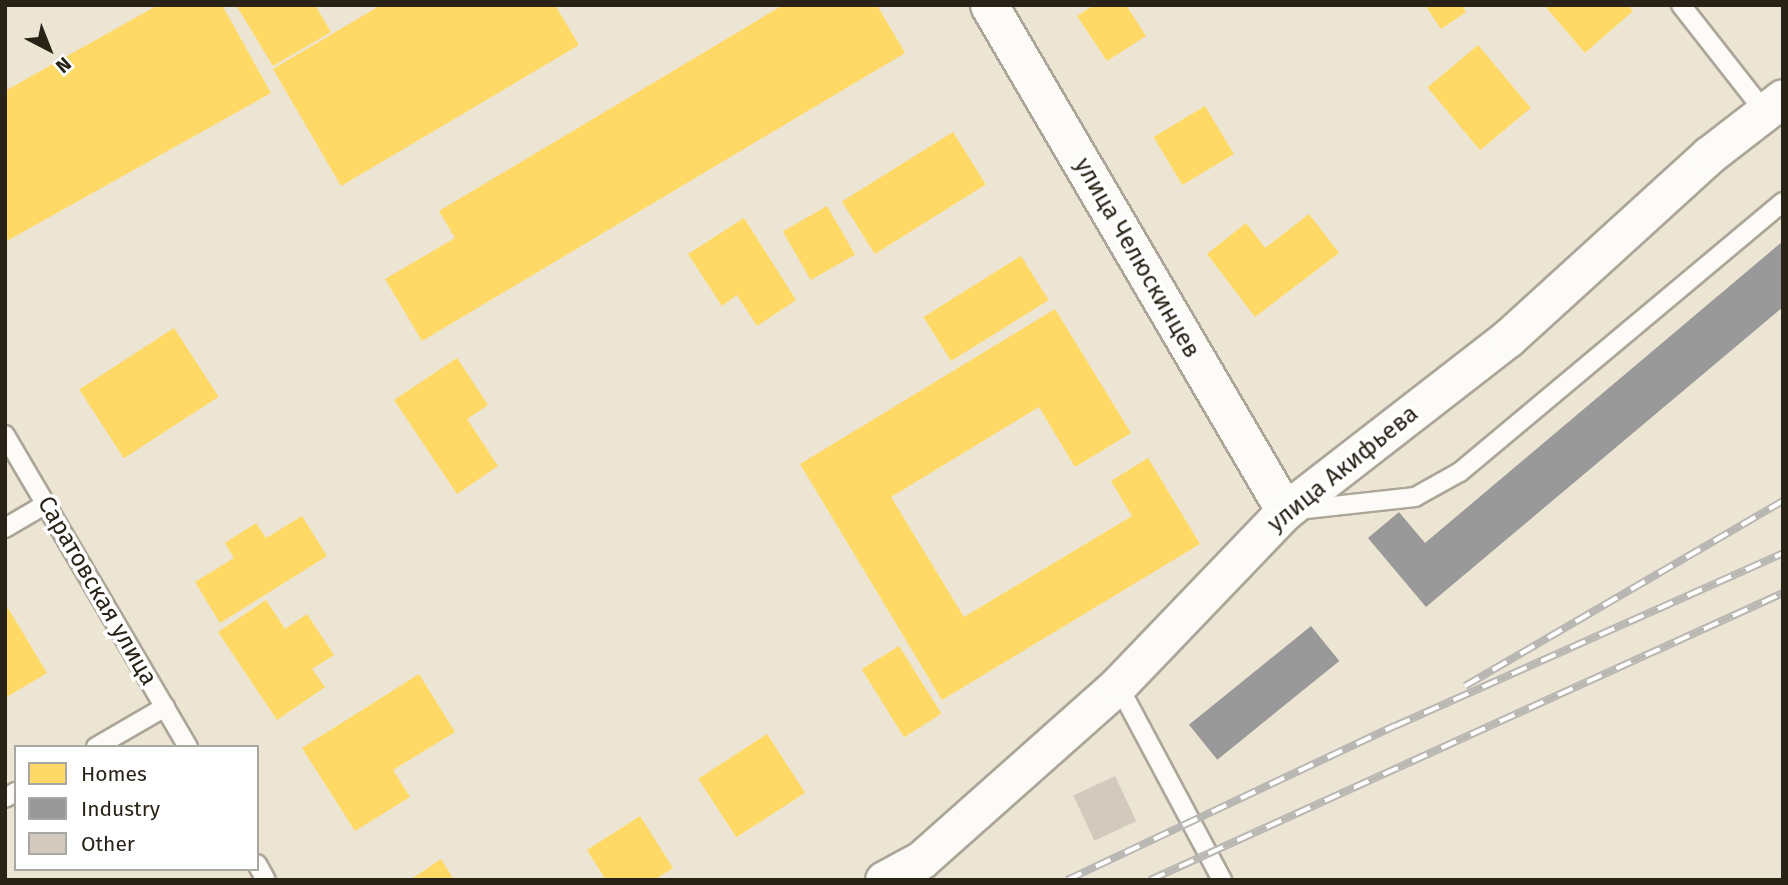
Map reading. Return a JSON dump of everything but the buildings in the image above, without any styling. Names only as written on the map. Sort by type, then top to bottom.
[{"type":"street","name":"улица Челюскинцев","points":[[989,5],[1284,511]]},
{"type":"street","name":"улица Акифьева","points":[[884,880],[921,860],[1118,685],[1284,511],[1508,338],[1709,155],[1774,105]]},
{"type":"lane","points":[[1681,5],[1774,105]]},
{"type":"lane","points":[[1284,511],[1415,497],[1460,472],[1783,202]]},
{"type":"lane","name":"Саратовская улица","points":[[5,435],[187,745]]},
{"type":"lane","points":[[5,528],[46,504]]},
{"type":"lane","points":[[1118,685],[1222,880]]},
{"type":"lane","points":[[99,745],[165,707]]},
{"type":"railway","points":[[1465,686],[1783,501]]},
{"type":"railway","points":[[1067,880],[1395,726],[1783,553]]},
{"type":"railway","points":[[1150,880],[1783,593]]}]
